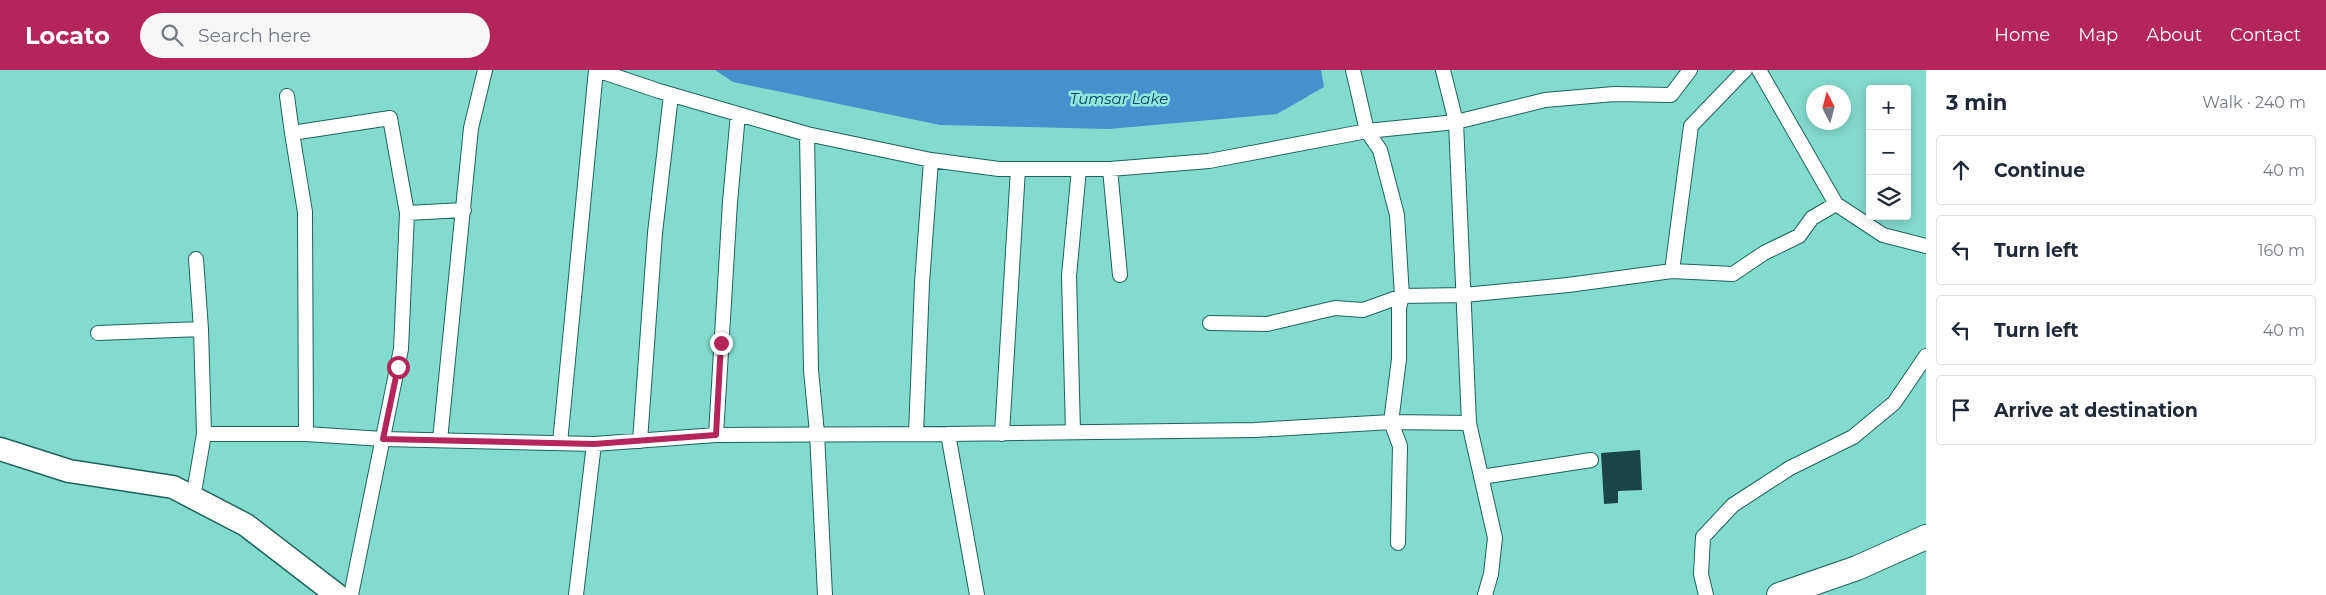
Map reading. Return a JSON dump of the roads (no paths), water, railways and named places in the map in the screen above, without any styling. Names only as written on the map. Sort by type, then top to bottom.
[{"type":"highway","points":[[1780,595],[1857,568],[1926,537]]},
{"type":"main road","points":[[0,449],[69,471],[173,487],[246,525],[337,595]]},
{"type":"street","points":[[440,440],[471,128],[485,70]]},
{"type":"street","points":[[560,443],[596,70],[807,134],[931,160],[999,169],[1110,169],[1209,161],[1367,131],[1456,122],[1545,100],[1614,94],[1671,95],[1690,70]]},
{"type":"street","points":[[1354,70],[1367,131],[1380,150],[1397,215],[1402,296],[1399,308],[1399,359],[1391,422],[1400,446],[1398,543]]},
{"type":"street","points":[[1443,70],[1456,122],[1469,423],[1495,538],[1491,574],[1485,595]]},
{"type":"street","points":[[1672,271],[1691,126],[1745,70]]},
{"type":"street","points":[[1759,70],[1836,204],[1883,235],[1926,246]]},
{"type":"street","points":[[640,440],[655,233],[672,94]]},
{"type":"street","points":[[287,96],[305,212],[306,434]]},
{"type":"street","points":[[716,435],[730,202],[738,114]]},
{"type":"street","points":[[292,133],[390,118],[407,213],[401,349],[351,595]]},
{"type":"street","points":[[807,134],[811,370],[818,433],[825,595]]},
{"type":"street","points":[[916,434],[922,283],[931,160]]},
{"type":"street","points":[[1002,434],[1018,169]]},
{"type":"street","points":[[1073,432],[1070,276],[1079,169]]},
{"type":"street","points":[[1110,169],[1120,275]]},
{"type":"street","points":[[1210,323],[1266,324],[1335,308],[1364,310],[1402,296],[1464,295],[1568,285],[1672,271],[1733,274],[1764,253],[1799,236],[1812,218],[1836,204]]},
{"type":"street","points":[[407,213],[464,210]]},
{"type":"street","points":[[193,498],[204,434],[201,329],[196,259]]},
{"type":"street","points":[[98,333],[201,329]]},
{"type":"street","points":[[1706,595],[1701,574],[1703,537],[1733,505],[1749,494],[1790,468],[1854,437],[1894,403],[1926,356]]},
{"type":"street","points":[[204,434],[306,434],[383,439],[594,444],[716,435],[818,433],[1002,434],[1255,430],[1391,422],[1469,423]]},
{"type":"street","points":[[948,434],[977,595]]},
{"type":"street","points":[[576,595],[594,444]]},
{"type":"street","points":[[1481,477],[1591,460]]},
{"type":"water","name":"Tumsar Lake","points":[[715,70],[1321,70],[1324,87],[1277,114],[1109,129],[940,125],[733,82]]}]
